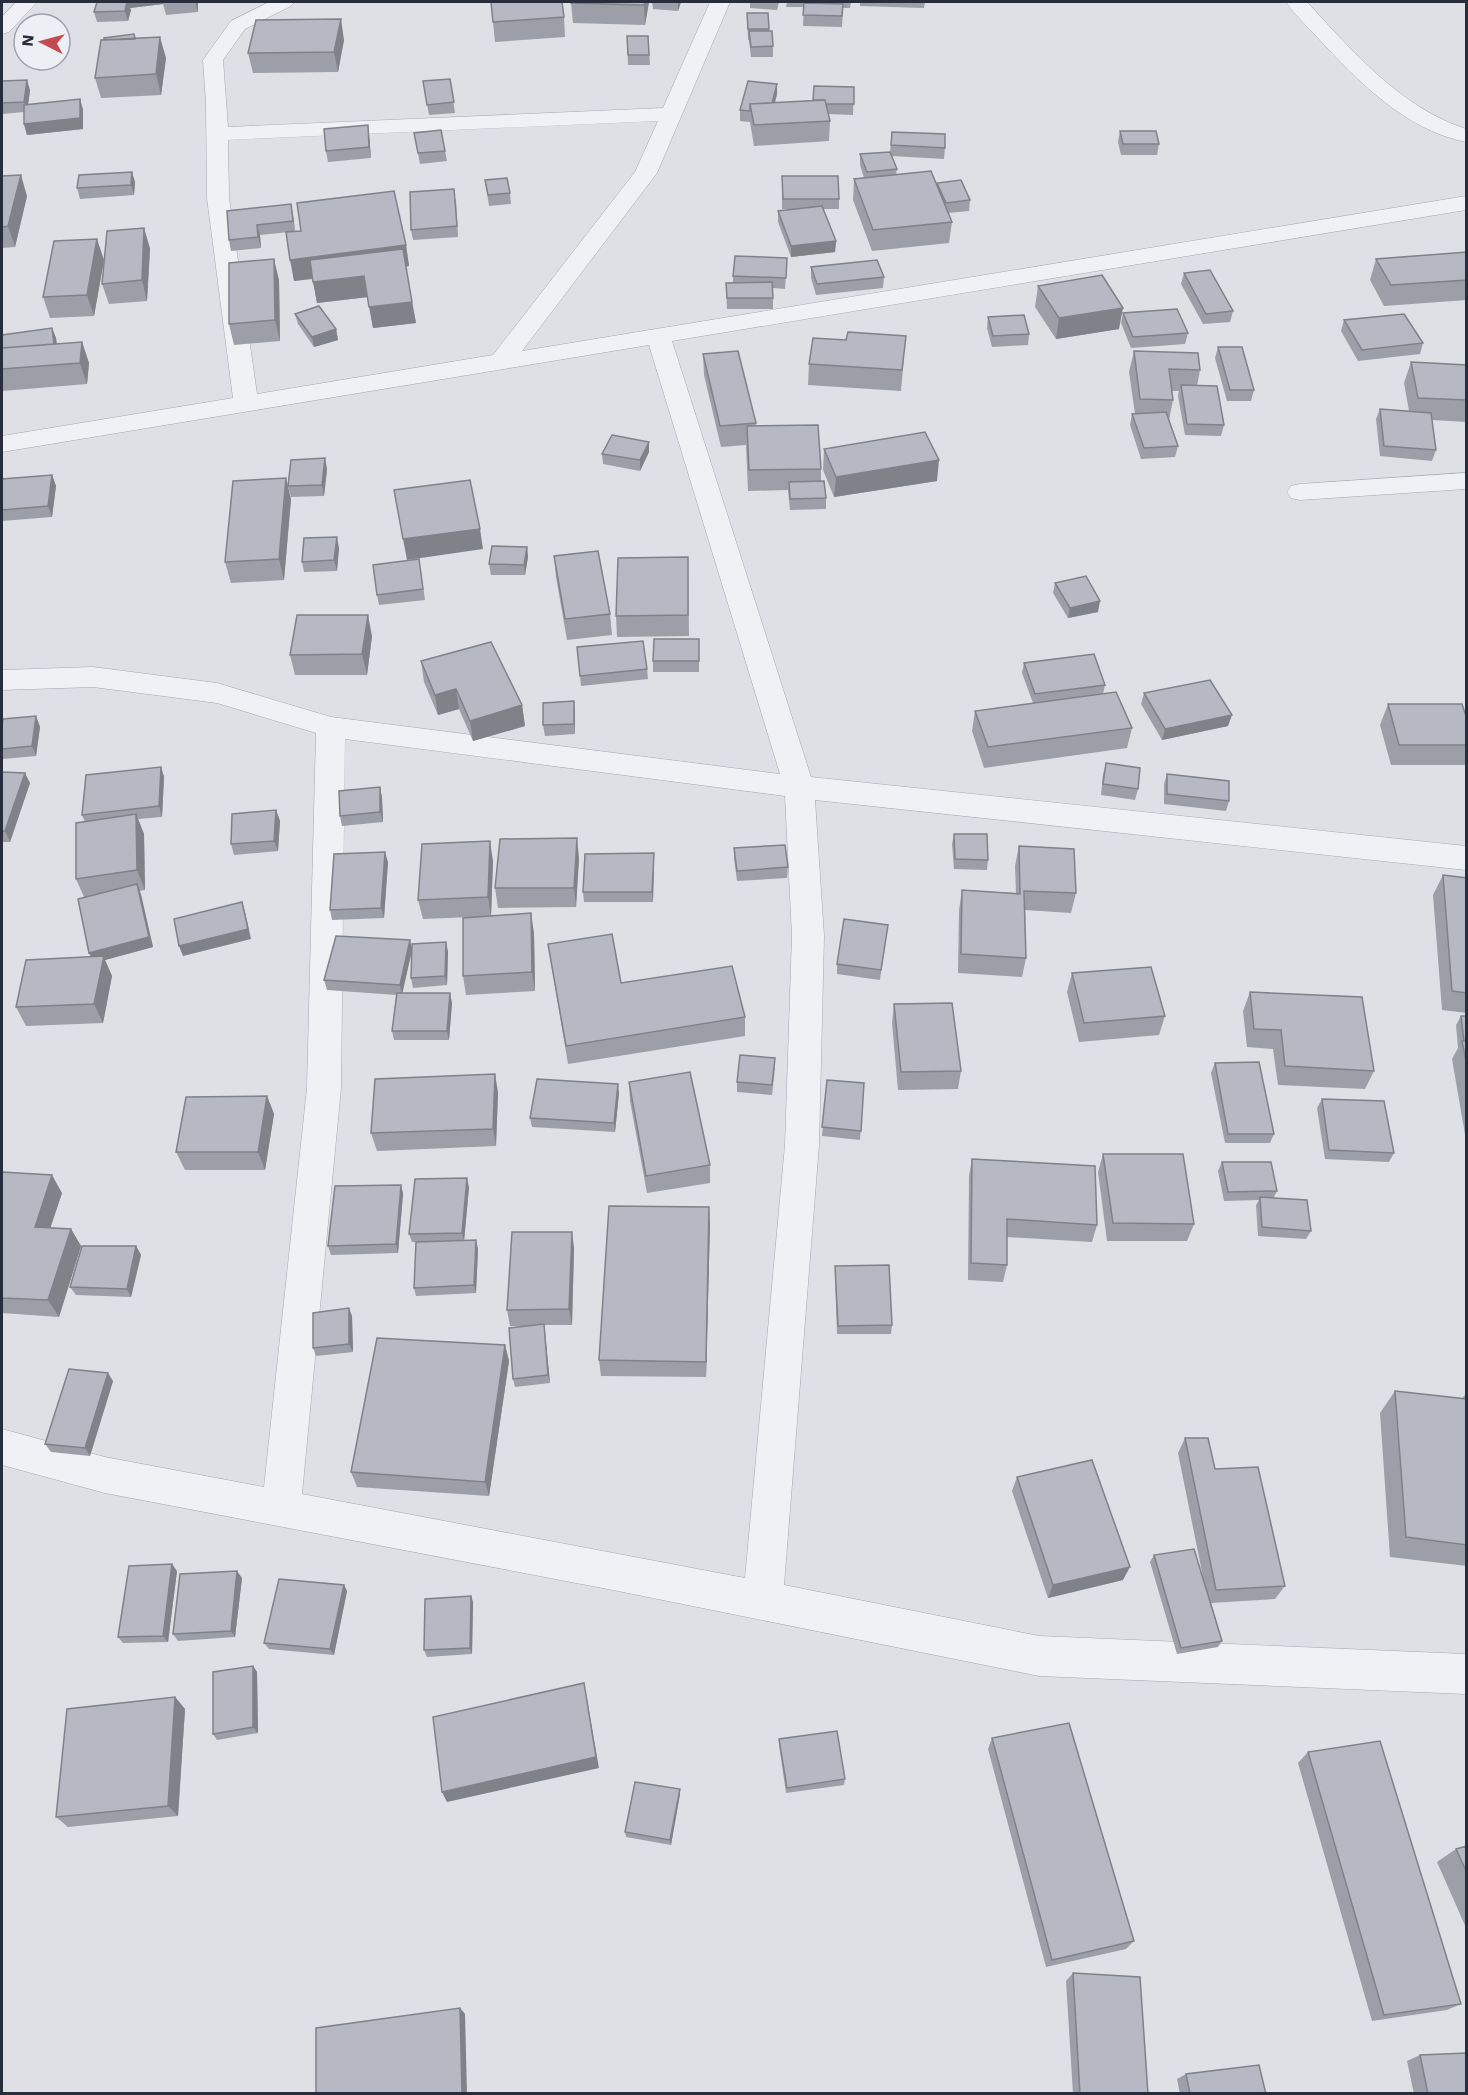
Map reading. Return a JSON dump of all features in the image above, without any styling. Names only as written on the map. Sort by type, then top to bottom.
[{"type":"street","points":[[2,28],[27,2]]},
{"type":"street","points":[[246,404],[218,198],[213,60],[238,25],[284,2]]},
{"type":"street","points":[[501,362],[646,173],[720,2]]},
{"type":"street","points":[[1296,2],[1367,78],[1411,111],[1467,136]]},
{"type":"street","points":[[217,134],[671,114]]},
{"type":"street","points":[[2,444],[1467,203]]},
{"type":"street","points":[[658,336],[799,787],[808,936],[802,1145],[763,1601]]},
{"type":"street","points":[[1300,492],[1467,481]]},
{"type":"street","points":[[2,680],[93,677],[217,693],[331,727],[799,787],[1467,858]]},
{"type":"street","points":[[281,1509],[324,1088],[331,727]]},
{"type":"street","points":[[2,1447],[105,1475],[1039,1656],[1467,1674]]},
{"type":"building","points":[[97,2],[127,2],[125,11],[94,12]]},
{"type":"building","points":[[491,2],[562,2],[564,17],[493,22]]},
{"type":"building","points":[[571,2],[645,2],[644,5]]},
{"type":"building","points":[[804,3],[843,4],[842,16],[803,15]]},
{"type":"building","points":[[747,13],[768,13],[769,29],[748,29]]},
{"type":"building","points":[[341,19],[334,52],[248,53],[256,20]]},
{"type":"building","points":[[749,31],[772,31],[773,46],[751,47]]},
{"type":"building","points":[[134,34],[135,39],[104,40],[104,38]]},
{"type":"building","points":[[627,36],[648,36],[649,55],[628,55]]},
{"type":"building","points":[[160,37],[156,74],[95,78],[101,40]]},
{"type":"building","points":[[450,79],[454,102],[427,105],[423,81]]},
{"type":"building","points":[[27,80],[24,102],[2,103],[2,81]]},
{"type":"building","points":[[748,81],[777,84],[772,103],[750,104],[750,111],[740,110]]},
{"type":"building","points":[[814,86],[854,87],[854,104],[826,104],[825,100],[813,100]]},
{"type":"building","points":[[80,99],[80,118],[24,124],[24,105]]},
{"type":"building","points":[[825,100],[830,121],[754,125],[750,104]]},
{"type":"building","points":[[368,125],[369,147],[326,151],[324,129]]},
{"type":"building","points":[[441,130],[445,151],[418,153],[414,133]]},
{"type":"building","points":[[1120,131],[1156,131],[1159,144],[1123,144]]},
{"type":"building","points":[[892,132],[945,134],[945,148],[891,145]]},
{"type":"building","points":[[890,152],[897,169],[867,172],[860,154]]},
{"type":"building","points":[[931,171],[952,222],[873,230],[854,179]]},
{"type":"building","points":[[132,172],[131,185],[77,188],[79,175]]},
{"type":"building","points":[[21,175],[8,226],[2,227],[2,176]]},
{"type":"building","points":[[782,176],[838,176],[839,199],[783,199]]},
{"type":"building","points":[[507,178],[510,193],[488,195],[485,180]]},
{"type":"building","points":[[961,180],[970,200],[946,203],[937,183]]},
{"type":"building","points":[[454,189],[457,226],[411,230],[410,192]]},
{"type":"building","points":[[394,191],[406,245],[290,260],[286,232],[301,231],[297,203]]},
{"type":"building","points":[[291,204],[293,221],[257,225],[258,237],[229,240],[227,211]]},
{"type":"building","points":[[822,206],[836,241],[791,246],[778,211]]},
{"type":"building","points":[[144,228],[142,280],[102,284],[107,231]]},
{"type":"building","points":[[97,239],[87,295],[43,297],[54,241]]},
{"type":"building","points":[[403,249],[412,302],[369,307],[364,276],[313,282],[310,260]]},
{"type":"building","points":[[1467,252],[1467,280],[1391,285],[1376,259]]},
{"type":"building","points":[[735,256],[787,258],[786,278],[733,276]]},
{"type":"building","points":[[274,259],[275,320],[229,324],[229,263]]},
{"type":"building","points":[[877,260],[884,277],[817,284],[811,267]]},
{"type":"building","points":[[1210,270],[1233,311],[1206,314],[1184,273]]},
{"type":"building","points":[[1102,275],[1123,308],[1059,318],[1038,286]]},
{"type":"building","points":[[772,282],[773,298],[727,298],[726,283]]},
{"type":"building","points":[[319,306],[336,329],[312,337],[295,314]]},
{"type":"building","points":[[1177,309],[1188,333],[1133,337],[1123,313]]},
{"type":"building","points":[[1404,314],[1423,343],[1362,350],[1344,320]]},
{"type":"building","points":[[1024,315],[1029,334],[993,336],[988,317]]},
{"type":"building","points":[[52,328],[54,344],[2,348],[2,335]]},
{"type":"building","points":[[848,332],[906,336],[902,370],[809,364],[813,338],[846,340]]},
{"type":"building","points":[[82,342],[80,363],[2,369],[2,348]]},
{"type":"building","points":[[1218,347],[1242,347],[1254,390],[1230,390]]},
{"type":"building","points":[[738,351],[756,423],[720,426],[703,354]]},
{"type":"building","points":[[1134,351],[1198,353],[1200,370],[1169,369],[1173,400],[1140,399]]},
{"type":"building","points":[[1411,362],[1467,365],[1467,400],[1418,398]]},
{"type":"building","points":[[1181,385],[1217,386],[1224,425],[1187,424]]},
{"type":"building","points":[[1380,409],[1431,413],[1436,450],[1384,446]]},
{"type":"building","points":[[1166,412],[1178,446],[1144,448],[1132,414]]},
{"type":"building","points":[[818,425],[821,469],[749,470],[747,426]]},
{"type":"building","points":[[925,432],[939,460],[836,477],[824,449]]},
{"type":"building","points":[[612,435],[649,442],[640,460],[602,454]]},
{"type":"building","points":[[325,458],[322,485],[288,486],[291,460]]},
{"type":"building","points":[[52,475],[48,506],[2,510],[2,479]]},
{"type":"building","points":[[286,478],[279,559],[225,562],[233,481]]},
{"type":"building","points":[[470,480],[480,529],[403,539],[394,490]]},
{"type":"building","points":[[824,481],[826,498],[790,499],[789,482]]},
{"type":"building","points":[[337,537],[334,560],[302,562],[304,538]]},
{"type":"building","points":[[492,546],[527,547],[524,565],[489,564]]},
{"type":"building","points":[[598,551],[610,614],[565,619],[554,556]]},
{"type":"building","points":[[688,557],[688,615],[616,616],[618,558]]},
{"type":"building","points":[[419,559],[423,589],[377,595],[373,565]]},
{"type":"building","points":[[1086,576],[1100,601],[1070,608],[1055,583]]},
{"type":"building","points":[[297,615],[368,615],[362,654],[290,655]]},
{"type":"building","points":[[654,639],[699,639],[699,661],[653,661]]},
{"type":"building","points":[[643,641],[647,669],[580,676],[577,647]]},
{"type":"building","points":[[491,642],[522,705],[470,721],[456,689],[435,695],[421,661]]},
{"type":"building","points":[[1094,654],[1105,685],[1035,694],[1024,663]]},
{"type":"building","points":[[1210,680],[1232,715],[1165,729],[1144,693]]},
{"type":"building","points":[[1116,692],[1132,728],[988,747],[975,711]]},
{"type":"building","points":[[574,701],[574,724],[543,725],[543,703]]},
{"type":"building","points":[[1388,704],[1462,704],[1467,719],[1467,745],[1399,745]]},
{"type":"building","points":[[36,716],[32,746],[2,749],[3,719]]},
{"type":"building","points":[[1106,763],[1140,768],[1138,789],[1103,784]]},
{"type":"building","points":[[161,767],[159,806],[82,815],[86,775]]},
{"type":"building","points":[[2,772],[25,773],[5,831],[2,831]]},
{"type":"building","points":[[1167,774],[1229,781],[1229,801],[1167,794]]},
{"type":"building","points":[[380,787],[380,812],[340,816],[339,791]]},
{"type":"building","points":[[276,810],[274,841],[231,844],[232,814]]},
{"type":"building","points":[[136,814],[137,870],[76,879],[76,823]]},
{"type":"building","points":[[954,834],[987,834],[988,860],[955,859]]},
{"type":"building","points":[[577,838],[574,888],[495,888],[500,839]]},
{"type":"building","points":[[490,841],[488,897],[418,900],[422,844]]},
{"type":"building","points":[[785,845],[788,867],[737,871],[734,848]]},
{"type":"building","points":[[1019,846],[1074,849],[1076,893],[1024,891],[1026,958],[961,954],[962,890],[1020,894]]},
{"type":"building","points":[[385,852],[381,908],[330,910],[334,854]]},
{"type":"building","points":[[654,853],[652,892],[583,892],[585,854]]},
{"type":"building","points":[[1443,875],[1467,878],[1467,993],[1452,991]]},
{"type":"building","points":[[137,884],[149,937],[89,953],[78,899]]},
{"type":"building","points":[[242,902],[248,929],[179,946],[174,919]]},
{"type":"building","points":[[531,913],[532,972],[463,976],[463,918]]},
{"type":"building","points":[[844,919],[888,925],[881,970],[837,964]]},
{"type":"building","points":[[612,934],[621,983],[732,966],[745,1017],[566,1046],[548,944]]},
{"type":"building","points":[[336,936],[410,940],[400,985],[324,980]]},
{"type":"building","points":[[446,942],[445,976],[411,978],[412,944]]},
{"type":"building","points":[[104,956],[94,1004],[16,1007],[26,960]]},
{"type":"building","points":[[1151,967],[1165,1016],[1084,1023],[1072,973]]},
{"type":"building","points":[[1250,992],[1362,997],[1374,1071],[1285,1066],[1281,1030],[1254,1029]]},
{"type":"building","points":[[397,993],[450,993],[447,1031],[392,1031]]},
{"type":"building","points":[[952,1003],[961,1071],[901,1072],[894,1004]]},
{"type":"building","points":[[1461,1016],[1467,1016],[1467,1041],[1464,1041]]},
{"type":"building","points":[[1462,1041],[1467,1041],[1467,1066]]},
{"type":"building","points":[[740,1055],[775,1058],[772,1085],[737,1082]]},
{"type":"building","points":[[1259,1062],[1274,1134],[1228,1134],[1215,1063]]},
{"type":"building","points":[[690,1072],[710,1165],[646,1176],[629,1082]]},
{"type":"building","points":[[495,1074],[493,1129],[371,1133],[375,1079]]},
{"type":"building","points":[[537,1079],[618,1084],[614,1123],[530,1118]]},
{"type":"building","points":[[827,1080],[864,1083],[861,1131],[822,1127]]},
{"type":"building","points":[[267,1096],[258,1152],[176,1152],[186,1097]]},
{"type":"building","points":[[1322,1099],[1384,1101],[1394,1153],[1329,1150]]},
{"type":"building","points":[[1103,1154],[1183,1154],[1194,1224],[1113,1223]]},
{"type":"building","points":[[972,1159],[1095,1166],[1097,1225],[1007,1219],[1007,1265],[971,1263]]},
{"type":"building","points":[[1222,1162],[1271,1162],[1277,1191],[1228,1192]]},
{"type":"building","points":[[2,1172],[52,1175],[35,1227],[71,1229],[48,1300],[2,1298]]},
{"type":"building","points":[[467,1178],[462,1233],[409,1234],[415,1179]]},
{"type":"building","points":[[401,1185],[396,1244],[328,1246],[335,1186]]},
{"type":"building","points":[[1260,1197],[1307,1200],[1311,1231],[1262,1227]]},
{"type":"building","points":[[609,1206],[709,1207],[706,1362],[599,1360]]},
{"type":"building","points":[[512,1232],[572,1232],[569,1309],[507,1310]]},
{"type":"building","points":[[476,1240],[474,1285],[414,1288],[416,1242]]},
{"type":"building","points":[[82,1246],[136,1246],[127,1289],[70,1287]]},
{"type":"building","points":[[889,1265],[892,1325],[838,1326],[835,1266]]},
{"type":"building","points":[[349,1308],[349,1344],[313,1348],[313,1313]]},
{"type":"building","points":[[544,1324],[548,1375],[513,1379],[509,1328]]},
{"type":"building","points":[[377,1338],[505,1345],[485,1482],[351,1472]]},
{"type":"building","points":[[69,1369],[108,1373],[85,1448],[45,1444]]},
{"type":"building","points":[[1395,1391],[1467,1399],[1467,1545],[1406,1537]]},
{"type":"building","points":[[1185,1438],[1208,1438],[1215,1469],[1258,1467],[1285,1586],[1216,1590]]},
{"type":"building","points":[[1092,1460],[1130,1567],[1053,1585],[1017,1477]]},
{"type":"building","points":[[1194,1549],[1222,1641],[1181,1648],[1154,1555]]},
{"type":"building","points":[[172,1564],[163,1636],[118,1637],[129,1566]]},
{"type":"building","points":[[237,1571],[231,1631],[173,1634],[180,1574]]},
{"type":"building","points":[[279,1579],[344,1585],[330,1649],[264,1643]]},
{"type":"building","points":[[471,1596],[470,1648],[424,1650],[425,1599]]},
{"type":"building","points":[[253,1666],[253,1727],[213,1734],[213,1672]]},
{"type":"building","points":[[584,1683],[596,1757],[442,1792],[433,1717]]},
{"type":"building","points":[[175,1697],[168,1806],[56,1817],[67,1709]]},
{"type":"building","points":[[1069,1723],[1134,1941],[1052,1960],[992,1738]]},
{"type":"building","points":[[837,1731],[845,1779],[787,1788],[779,1739]]},
{"type":"building","points":[[1380,1741],[1461,2004],[1384,2015],[1308,1752]]},
{"type":"building","points":[[635,1782],[680,1789],[670,1840],[625,1832]]},
{"type":"building","points":[[1467,1846],[1467,1873],[1456,1849]]},
{"type":"building","points":[[1073,1973],[1140,1977],[1148,2094],[1080,2094]]},
{"type":"building","points":[[460,2008],[462,2094],[316,2094],[316,2028]]},
{"type":"building","points":[[1467,2053],[1467,2094],[1428,2094],[1420,2055]]},
{"type":"building","points":[[1259,2065],[1266,2094],[1190,2094],[1186,2074]]}]
